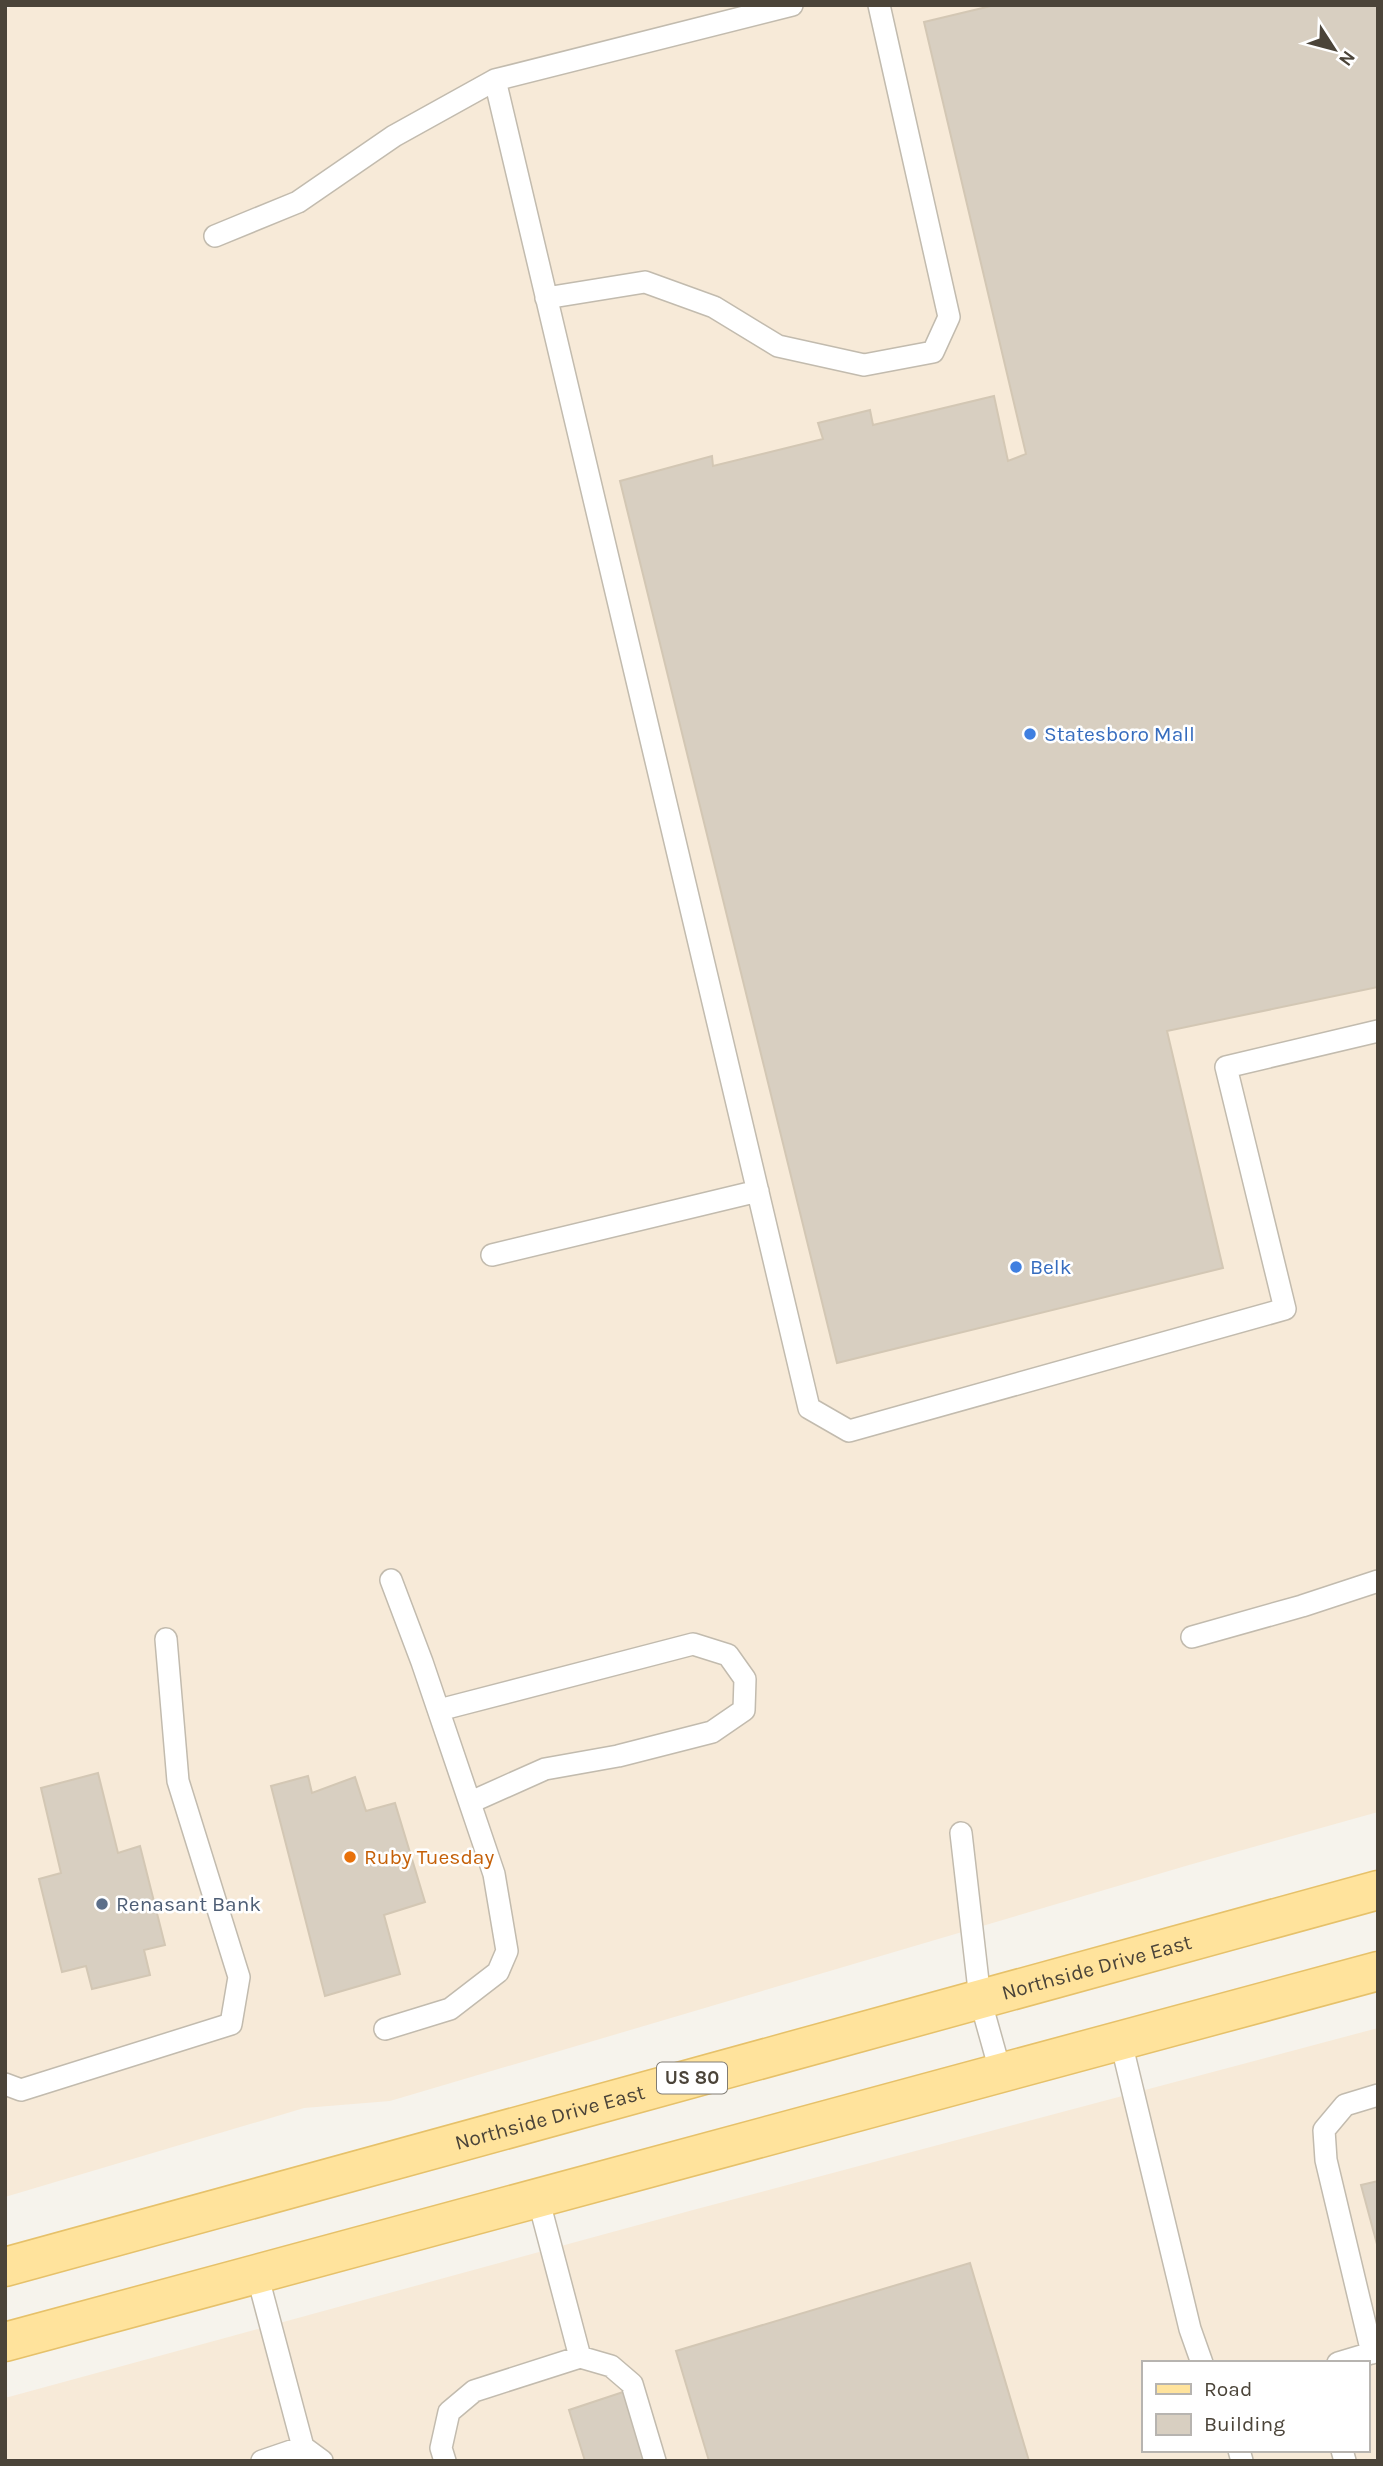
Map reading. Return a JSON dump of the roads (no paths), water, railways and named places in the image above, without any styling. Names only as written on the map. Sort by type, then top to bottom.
[{"type":"main road","name":"Northside Drive East","points":[[5,2267],[1378,1890]]},
{"type":"main road","points":[[5,2342],[1378,1971]]},
{"type":"lane","points":[[215,236],[298,202],[394,136],[495,80],[792,5]]},
{"type":"lane","points":[[546,298],[645,282],[713,307],[778,346],[864,365],[933,352],[948,317],[879,5]]},
{"type":"lane","points":[[495,80],[808,1408],[849,1431],[1285,1309],[1226,1067],[1378,1031]]},
{"type":"lane","points":[[492,1255],[758,1191]]},
{"type":"lane","points":[[385,2029],[450,2009],[498,1972],[507,1951],[494,1874],[439,1710],[391,1580]]},
{"type":"lane","points":[[1192,1637],[1378,1581]]},
{"type":"lane","points":[[5,2084],[21,2091],[231,2024],[239,1976],[178,1781],[166,1639]]},
{"type":"lane","points":[[439,1710],[693,1644],[728,1655],[745,1679],[744,1710],[712,1732],[618,1756],[545,1769],[471,1802]]},
{"type":"lane","points":[[961,1833],[980,1999],[1001,2074]]},
{"type":"lane","points":[[1121,2042],[1190,2329],[1201,2361]]},
{"type":"lane","points":[[1345,2361],[1375,2352],[1326,2160],[1324,2130],[1345,2105],[1378,2095]]},
{"type":"lane","points":[[538,2199],[580,2357]]},
{"type":"lane","points":[[257,2274],[303,2446],[322,2461]]},
{"type":"lane","points":[[445,2461],[441,2448],[449,2412],[474,2391],[580,2357],[611,2366],[632,2384],[654,2461]]},
{"type":"lane","points":[[262,2461],[303,2446]]},
{"type":"place","name":"Statesboro Mall","points":[[1030,734]]},
{"type":"place","name":"Belk","points":[[1016,1267]]},
{"type":"place","name":"Ruby Tuesday","points":[[350,1857]]},
{"type":"place","name":"Renasant Bank","points":[[102,1904]]}]
